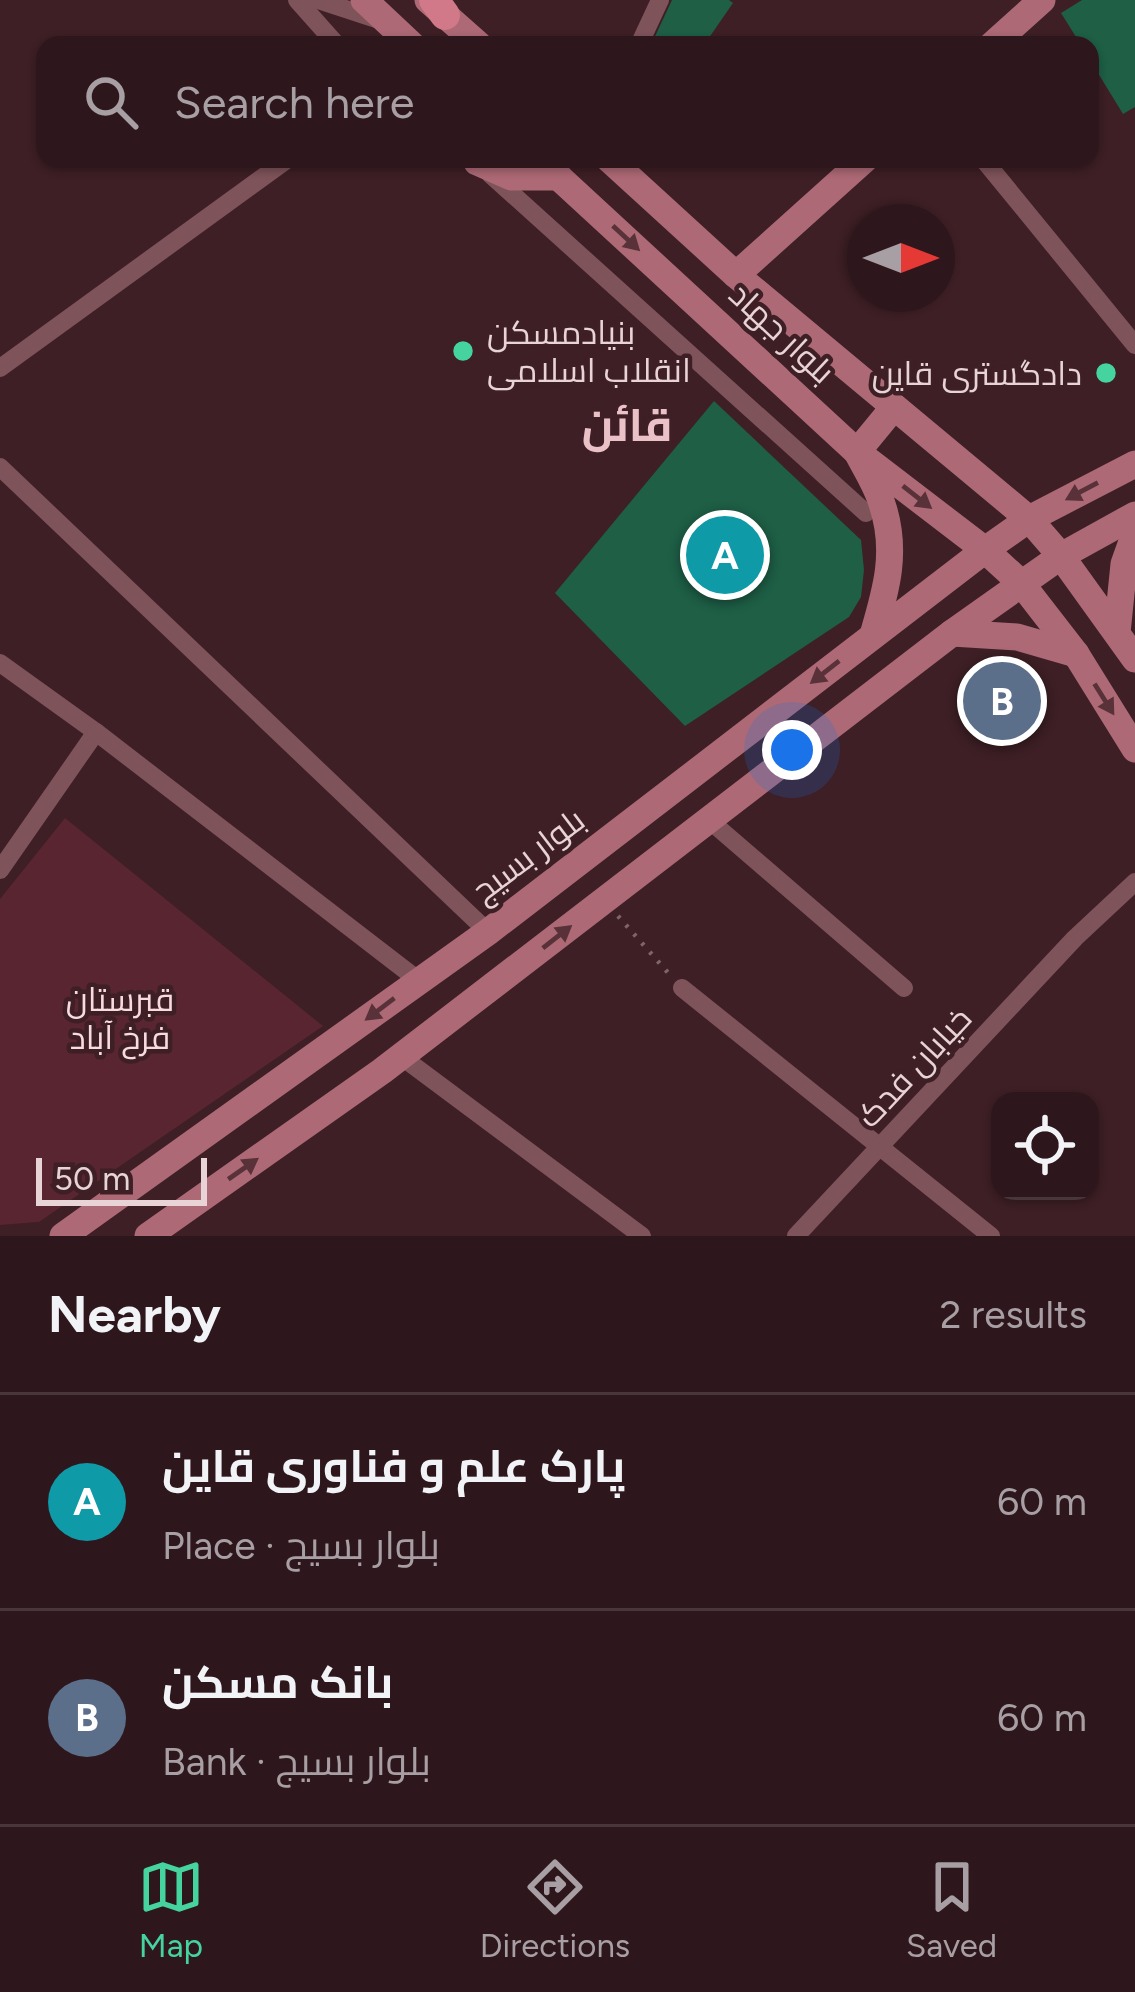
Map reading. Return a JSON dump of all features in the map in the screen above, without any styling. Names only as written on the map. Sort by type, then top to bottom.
[{"type":"main road","points":[[364,0],[402,36]]},
{"type":"main road","points":[[1002,36],[1042,0]]},
{"type":"main road","points":[[435,5],[469,36]]},
{"type":"main road","points":[[492,168],[511,177],[549,168]]},
{"type":"main road","name":"بلوار جهاد","points":[[549,168],[857,452],[985,550],[1021,584],[1076,654],[1135,749]]},
{"type":"main road","name":"بلوار جهاد","points":[[619,168],[736,275],[1029,519],[1135,659]]},
{"type":"main road","points":[[736,275],[855,168]]},
{"type":"main road","points":[[873,635],[889,581],[890,546],[883,504],[857,452],[894,407]]},
{"type":"main road","name":"بلوار بسیج","points":[[63,1236],[488,932],[985,550],[1029,519],[1135,464]]},
{"type":"main road","points":[[148,1236],[402,1057],[952,633],[1061,556],[1135,515]]},
{"type":"main road","points":[[1118,633],[1124,564],[1135,533]]},
{"type":"main road","points":[[952,633],[1017,637],[1076,654]]},
{"type":"street","points":[[297,0],[329,36]]},
{"type":"street","points":[[318,0],[389,24]]},
{"type":"street","points":[[643,36],[660,0]]},
{"type":"street","points":[[0,368],[276,168]]},
{"type":"street","points":[[484,168],[866,513]]},
{"type":"street","points":[[990,168],[1135,345]]},
{"type":"street","points":[[0,466],[488,932]]},
{"type":"street","points":[[0,663],[418,980]]},
{"type":"street","points":[[0,871],[96,732]]},
{"type":"street","points":[[709,820],[904,988]]},
{"type":"street","name":"خیابان فدک","points":[[796,1236],[1075,938],[1135,881]]},
{"type":"street","points":[[682,988],[992,1236]]},
{"type":"street","points":[[402,1057],[642,1236]]},
{"type":"path","points":[[604,901],[682,988]]},
{"type":"green space","name":"قبرستان فرخ آباد","points":[[65,818],[323,1026],[39,1222],[0,1225],[0,899]]},
{"type":"building","points":[[672,0],[733,3],[710,36],[655,36]]},
{"type":"building","points":[[1082,0],[1135,0],[1135,107],[1123,114],[1099,75],[1099,36],[1075,36],[1061,13]]},
{"type":"building","points":[[714,401],[861,540],[864,570],[861,597],[849,617],[685,726],[555,593]]},
{"type":"place","name":"بنیادمسکن انقلاب اسلامی","points":[[463,351]]},
{"type":"place","name":"دادگستری قاین","points":[[1106,373]]},
{"type":"place","name":"پارک علم و فناوری قاین","points":[[725,555]]},
{"type":"place","name":"بانک مسکن","points":[[1002,701]]},
{"type":"district","name":"قائن","points":[[627,425]]}]
